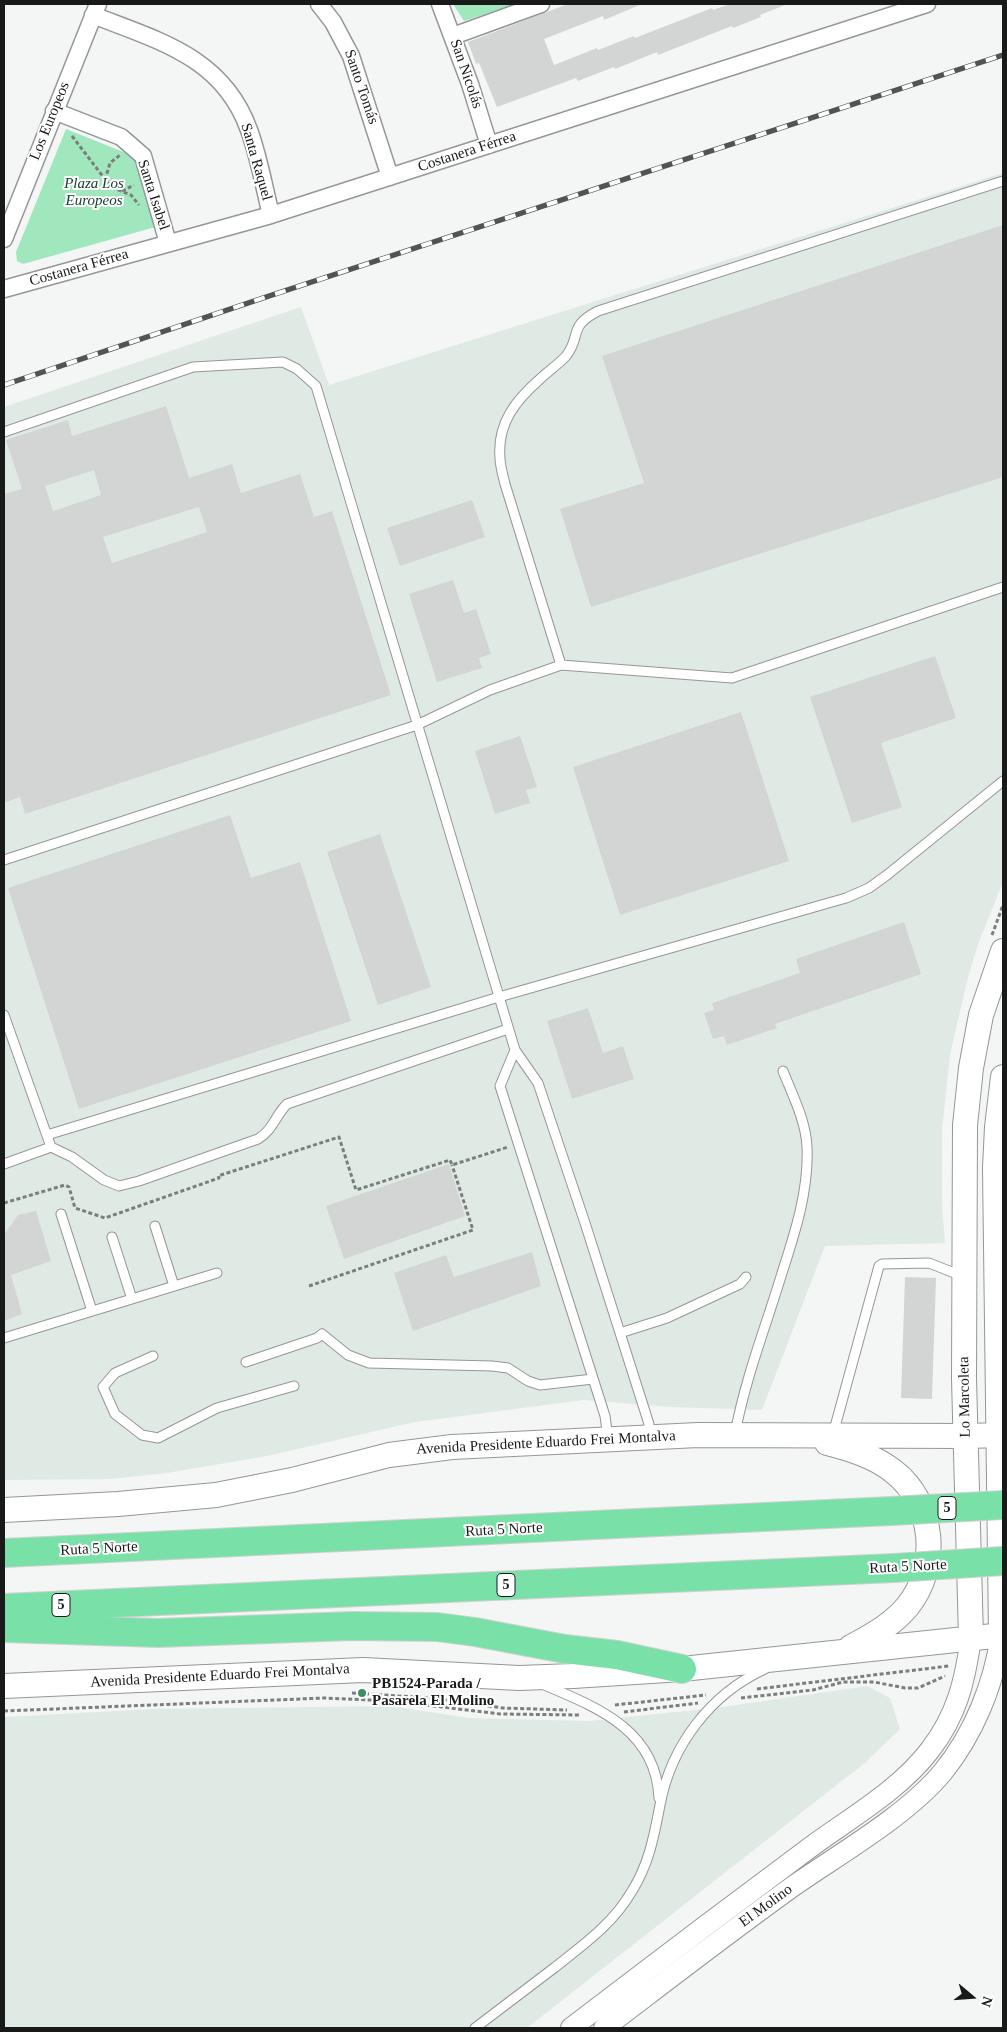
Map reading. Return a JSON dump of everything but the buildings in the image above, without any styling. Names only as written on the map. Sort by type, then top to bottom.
[{"type":"highway","name":"Ruta 5 Norte","points":[[4,1553],[891,1511],[1003,1504]]},
{"type":"highway","name":"Ruta 5 Norte","points":[[4,1608],[894,1568],[1003,1561]]},
{"type":"highway","points":[[4,1628],[167,1633],[352,1626],[437,1627],[475,1632],[564,1649],[617,1656],[682,1670]]},
{"type":"main road","name":"Lo Marcoleta","points":[[971,1638],[964,1379],[965,1125],[971,1068],[981,1015],[1003,951]]},
{"type":"main road","points":[[1002,1635],[1001,1435],[995,1168],[997,1127],[1003,1077]]},
{"type":"main road","name":"Avenida Presidente Eduardo Frei Montalva","points":[[4,1510],[127,1503],[222,1494],[292,1480],[389,1455],[426,1449],[734,1434],[1001,1435]]},
{"type":"main road","points":[[797,1435],[844,1447],[881,1462],[894,1471],[914,1494],[926,1523],[929,1553],[922,1582],[915,1595],[897,1617],[872,1635],[843,1652]]},
{"type":"main road","name":"Avenida Presidente Eduardo Frei Montalva","points":[[4,1686],[354,1670],[526,1678],[682,1670],[1002,1635]]},
{"type":"street","name":"Santo Tomás","points":[[318,4],[333,22],[351,56],[390,177]]},
{"type":"street","name":"San Nicolás","points":[[440,4],[453,36],[490,145]]},
{"type":"street","points":[[453,36],[541,4]]},
{"type":"street","name":"Costanera Férrea","points":[[4,289],[271,215],[927,4]]},
{"type":"street","name":"Los Europeos","points":[[4,239],[95,9]]},
{"type":"street","name":"Santa Raquel","points":[[95,9],[180,50],[208,69],[220,81],[238,105],[250,132],[271,215]]},
{"type":"street","name":"Santa Isabel","points":[[54,111],[121,137],[143,156],[168,243]]},
{"type":"street","name":"El Molino","points":[[604,2028],[751,1917],[905,1808],[929,1786],[941,1774],[960,1748],[978,1714],[997,1660],[1002,1635]]},
{"type":"street","name":"Lo Marcoleta","points":[[864,1808],[901,1781],[930,1750],[954,1711],[963,1688],[971,1638]]},
{"type":"street","name":"El Molino","points":[[571,2028],[864,1808]]},
{"type":"lane","points":[[561,665],[505,484],[500,457],[502,434],[509,412],[523,395],[566,356],[577,327],[585,318],[598,311],[1003,181]]},
{"type":"lane","points":[[4,432],[193,367],[283,362],[296,369],[316,386],[508,1029],[515,1050],[538,1083],[649,1424],[647,1437]]},
{"type":"lane","points":[[4,860],[417,725],[490,690],[561,665],[732,678],[1003,587]]},
{"type":"lane","points":[[47,1135],[499,997],[846,898],[869,888],[1003,781]]},
{"type":"lane","points":[[4,1015],[51,1146],[84,1165],[94,1175],[119,1186],[139,1181],[258,1139],[267,1133],[279,1112],[287,1104],[508,1029]]},
{"type":"lane","points":[[515,1050],[500,1086],[605,1416],[608,1439]]},
{"type":"lane","points":[[734,1434],[743,1399],[793,1239],[806,1181],[807,1145],[800,1115],[783,1071]]},
{"type":"lane","points":[[4,1164],[51,1146]]},
{"type":"lane","points":[[61,1214],[92,1311]]},
{"type":"lane","points":[[155,1226],[174,1286]]},
{"type":"lane","points":[[112,1237],[132,1299]]},
{"type":"lane","points":[[832,1435],[879,1266],[882,1264],[928,1263],[964,1277]]},
{"type":"lane","points":[[4,1338],[217,1273]]},
{"type":"lane","points":[[620,1333],[667,1318],[740,1284],[746,1277]]},
{"type":"lane","points":[[246,1362],[317,1338],[322,1334],[356,1360],[368,1363],[508,1368],[528,1381],[540,1385],[593,1379]]},
{"type":"lane","points":[[153,1356],[115,1373],[103,1388],[115,1414],[142,1435],[158,1438],[217,1408],[294,1386]]},
{"type":"lane","points":[[475,2028],[591,1939],[621,1909],[633,1891],[649,1856],[670,1769],[678,1751],[699,1720],[717,1701],[741,1681],[793,1658]]},
{"type":"lane","points":[[526,1678],[608,1714],[629,1732],[646,1754],[656,1779],[660,1806]]},
{"type":"path","points":[[54,111],[111,187],[131,195],[142,209]]},
{"type":"path","points":[[105,180],[110,163],[119,155],[124,155]]},
{"type":"path","points":[[121,191],[137,184],[138,178]]},
{"type":"path","points":[[4,1203],[65,1185],[69,1187],[75,1208],[105,1218],[219,1178],[218,1176],[340,1137],[356,1190],[450,1160],[472,1230],[309,1286]]},
{"type":"path","points":[[452,1165],[518,1144]]},
{"type":"path","points":[[4,1711],[324,1698],[393,1701],[500,1714],[554,1716],[608,1714],[813,1690],[851,1681],[918,1688],[968,1664]]},
{"type":"shaded area","points":[[1003,173],[1003,882],[978,944],[967,981],[950,1055],[942,1130],[942,1205],[945,1243],[825,1246],[762,1410],[669,1407],[584,1400],[415,1422],[267,1456],[167,1473],[110,1479],[4,1480],[4,407],[301,307],[329,385]]},
{"type":"shaded area","points":[[867,1686],[890,1698],[900,1729],[866,1762],[527,2028],[4,2028],[4,1717],[153,1709],[390,1706],[469,1718],[590,1721],[723,1707]]},
{"type":"green space","points":[[453,4],[517,4],[464,21]]},
{"type":"green space","name":"Plaza Los Europeos","points":[[66,129],[141,159],[159,226],[23,264],[17,261],[16,252]]},
{"type":"railway","points":[[4,385],[1003,55]]},
{"type":"place","name":"PB1524-Parada / Pasarela El Molino","points":[[362,1693]]}]
